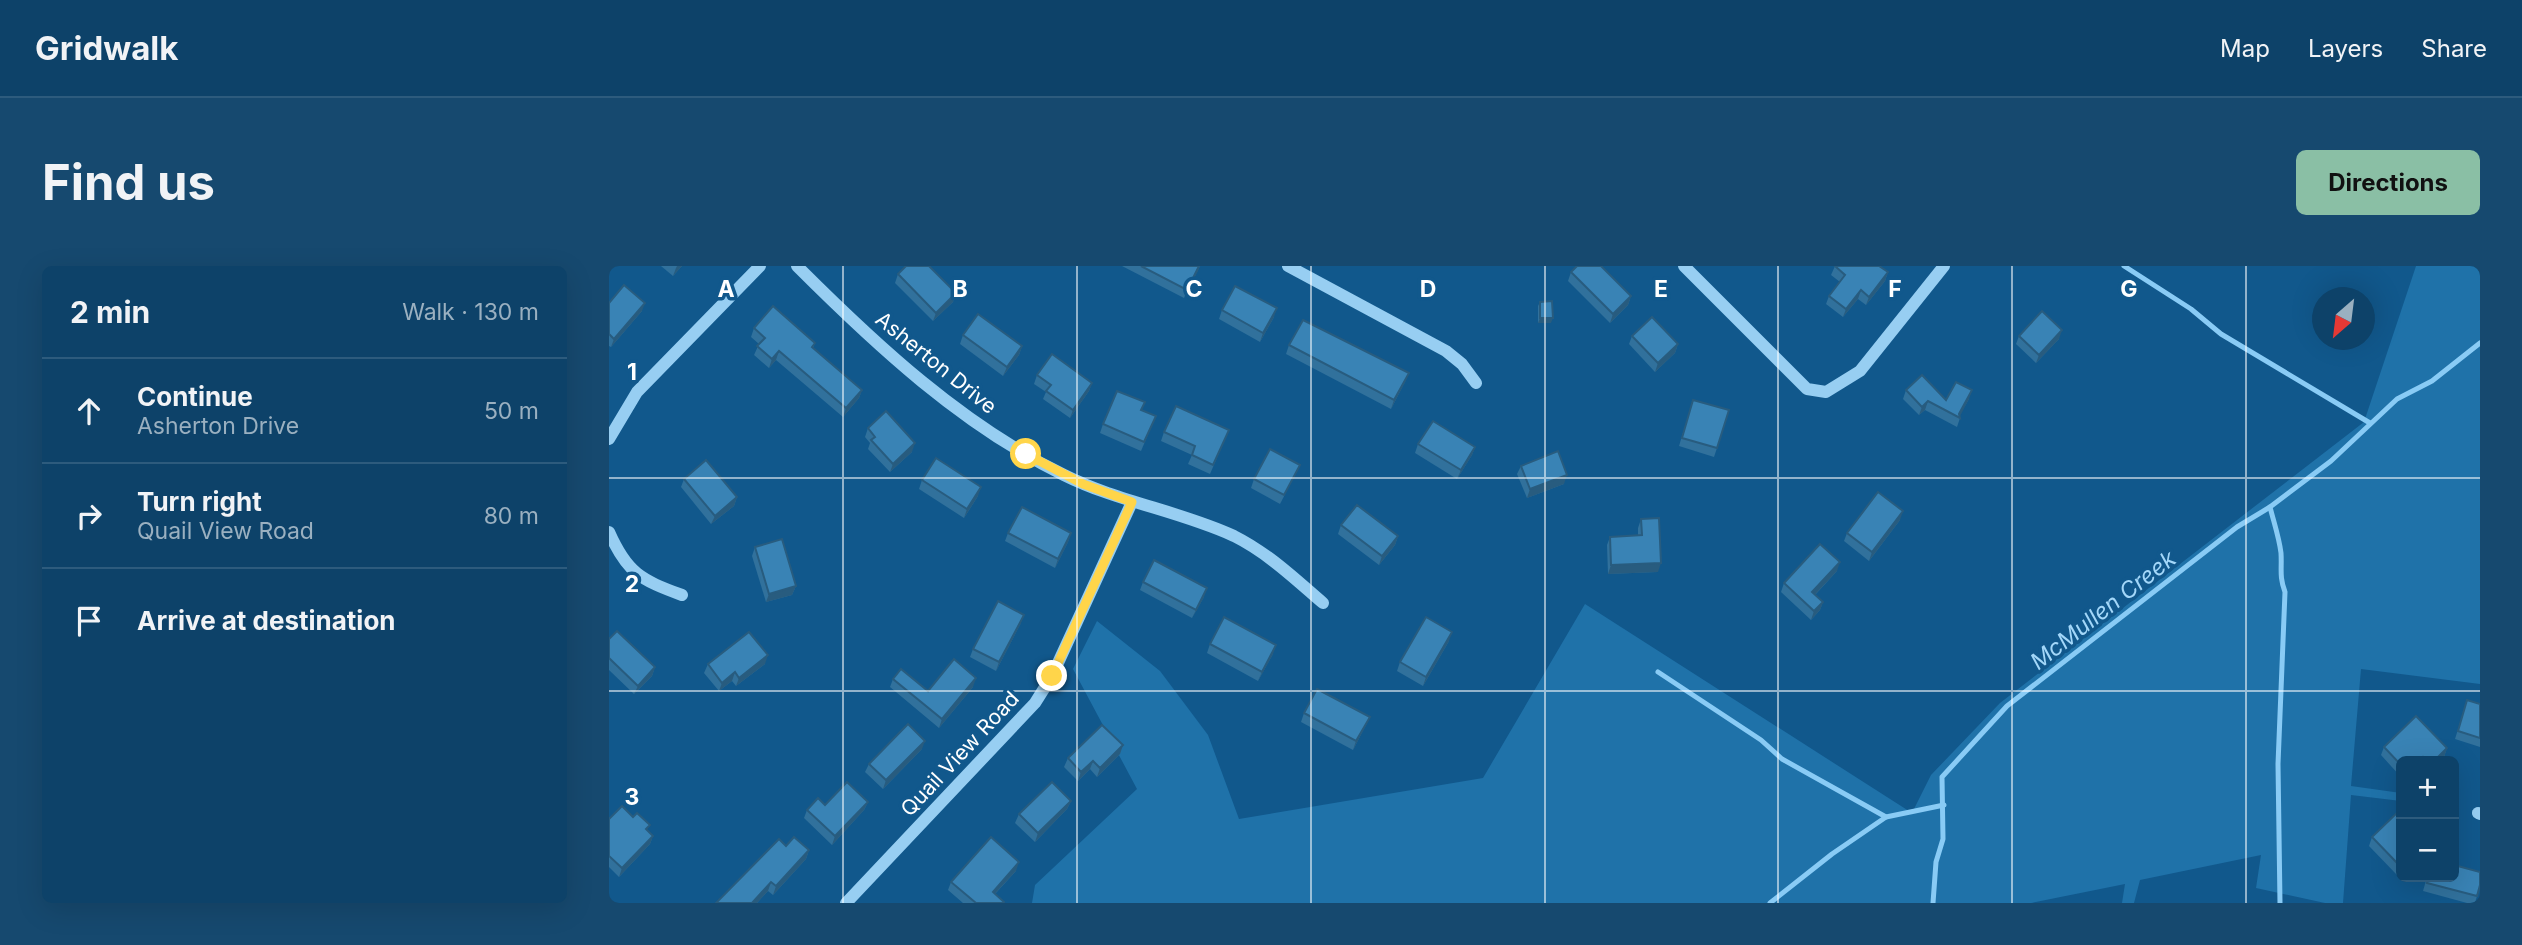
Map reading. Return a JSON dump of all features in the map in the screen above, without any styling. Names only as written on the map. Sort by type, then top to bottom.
[{"type":"street","points":[[609,439],[637,392],[760,266]]},
{"type":"street","name":"Asherton Drive","points":[[797,266],[900,364],[945,401],[993,434],[1063,475],[1132,502],[1233,536],[1271,558],[1323,603]]},
{"type":"street","points":[[1288,266],[1446,351],[1462,364],[1476,383]]},
{"type":"street","points":[[1684,266],[1807,389],[1826,392],[1860,371],[1944,266]]},
{"type":"street","name":"Quail View Road","points":[[846,903],[1035,703],[1052,676],[1132,502]]},
{"type":"street","points":[[609,532],[629,569],[643,580],[682,595]]},
{"type":"shaded area","points":[[2416,266],[2480,266],[2480,684],[2361,669],[2351,786],[2396,792],[2396,800],[2351,795],[2343,903],[2325,903],[2256,888],[2261,855],[2140,880],[2134,903],[2122,903],[2125,884],[2031,903],[1032,903],[1035,885],[1137,789],[1073,669],[1097,621],[1160,671],[1208,735],[1239,819],[1483,778],[1585,604],[1912,813],[1931,775],[2000,703],[2364,422]]},
{"type":"building","points":[[906,266],[929,266],[956,293],[936,313],[898,274]]},
{"type":"building","points":[[1141,266],[1199,266],[1187,290]]},
{"type":"building","points":[[1577,266],[1601,266],[1631,296],[1613,314],[1571,272]]},
{"type":"building","points":[[1835,266],[1879,266],[1888,272],[1869,297],[1861,290],[1846,309],[1829,296],[1845,275]]},
{"type":"building","points":[[624,285],[645,303],[614,339],[609,334],[609,303]]},
{"type":"building","points":[[1235,286],[1277,308],[1263,333],[1222,310]]},
{"type":"building","points":[[1552,301],[1553,318],[1540,318],[1540,302]]},
{"type":"building","points":[[773,306],[815,343],[812,347],[862,390],[846,408],[779,351],[772,359],[757,346],[765,338],[754,328]]},
{"type":"building","points":[[2042,311],[2062,330],[2039,355],[2019,336]]},
{"type":"building","points":[[978,314],[1022,346],[1007,367],[963,335]]},
{"type":"building","points":[[1652,317],[1678,344],[1658,363],[1632,336]]},
{"type":"building","points":[[1303,320],[1409,373],[1394,400],[1289,345]]},
{"type":"building","points":[[1052,354],[1092,383],[1073,410],[1046,391],[1051,385],[1037,375]]},
{"type":"building","points":[[1922,375],[1946,400],[1956,382],[1972,390],[1959,414],[1960,418],[1928,401],[1922,407],[1906,390]]},
{"type":"building","points":[[1117,391],[1145,402],[1141,410],[1156,416],[1144,442],[1103,424]]},
{"type":"building","points":[[1693,400],[1729,410],[1717,448],[1682,438]]},
{"type":"building","points":[[1176,406],[1229,430],[1213,465],[1192,455],[1195,446],[1164,432]]},
{"type":"building","points":[[886,411],[915,443],[893,464],[871,440],[875,437],[868,428]]},
{"type":"building","points":[[1433,421],[1475,447],[1461,470],[1418,444]]},
{"type":"building","points":[[1270,449],[1300,465],[1284,495],[1254,479]]},
{"type":"building","points":[[1558,451],[1567,475],[1530,489],[1521,466]]},
{"type":"building","points":[[936,458],[981,487],[967,509],[922,480]]},
{"type":"building","points":[[706,460],[737,497],[715,516],[684,479]]},
{"type":"building","points":[[1878,492],[1903,511],[1872,552],[1847,533]]},
{"type":"building","points":[[1357,505],[1398,536],[1382,556],[1341,525]]},
{"type":"building","points":[[1022,507],[1071,533],[1058,559],[1008,533]]},
{"type":"building","points":[[1659,518],[1661,563],[1611,565],[1610,537],[1642,535],[1641,519]]},
{"type":"building","points":[[782,539],[796,586],[769,594],[755,547]]},
{"type":"building","points":[[1820,544],[1840,562],[1812,592],[1823,602],[1814,611],[1784,583]]},
{"type":"building","points":[[1154,560],[1207,588],[1196,610],[1143,582]]},
{"type":"building","points":[[998,601],[1024,615],[999,662],[973,649]]},
{"type":"building","points":[[1224,617],[1276,645],[1262,672],[1210,644]]},
{"type":"building","points":[[1426,617],[1452,632],[1426,677],[1400,662]]},
{"type":"building","points":[[617,631],[655,667],[638,686],[609,658],[609,639]]},
{"type":"building","points":[[749,632],[768,655],[739,678],[735,672],[722,683],[708,664]]},
{"type":"building","points":[[954,659],[976,678],[942,719],[893,679],[901,669],[928,691]]},
{"type":"building","points":[[1317,689],[1370,717],[1356,741],[1304,713]]},
{"type":"building","points":[[2467,700],[2480,704],[2480,738],[2458,731]]},
{"type":"building","points":[[2416,716],[2447,748],[2439,756],[2396,756],[2396,760],[2384,747]]},
{"type":"building","points":[[908,724],[925,741],[886,780],[869,764]]},
{"type":"building","points":[[1102,725],[1123,745],[1100,768],[1093,761],[1081,772],[1068,758]]},
{"type":"building","points":[[847,782],[868,802],[835,836],[807,810],[818,798],[825,805]]},
{"type":"building","points":[[1052,782],[1071,801],[1038,833],[1019,814]]},
{"type":"building","points":[[622,806],[633,817],[637,813],[650,825],[646,829],[653,836],[622,868],[609,856],[609,819]]},
{"type":"building","points":[[2396,814],[2396,862],[2372,837]]},
{"type":"building","points":[[794,837],[809,850],[776,886],[771,882],[752,903],[716,903],[779,839],[786,846]]},
{"type":"building","points":[[991,837],[1019,862],[993,892],[1003,903],[976,903],[951,882]]},
{"type":"building","points":[[2459,866],[2480,872],[2477,896],[2427,883],[2459,882]]},
{"type":"waterway","points":[[2124,266],[2191,309],[2221,334],[2370,423]]},
{"type":"waterway","name":"McMullen Creek","points":[[1933,903],[1936,862],[1943,839],[1942,777],[2007,706],[2237,527],[2270,507],[2331,461],[2397,399],[2432,381],[2480,343]]},
{"type":"waterway","points":[[2270,507],[2280,547],[2281,577],[2285,592],[2278,764],[2280,903]]},
{"type":"waterway","points":[[1658,672],[1761,740],[1782,759],[1886,817]]},
{"type":"waterway","name":"McMullen Creek","points":[[1770,903],[1832,854],[1886,817],[1944,805]]},
{"type":"route","points":[[1026,454],[1063,475],[1132,502],[1052,676]]}]
